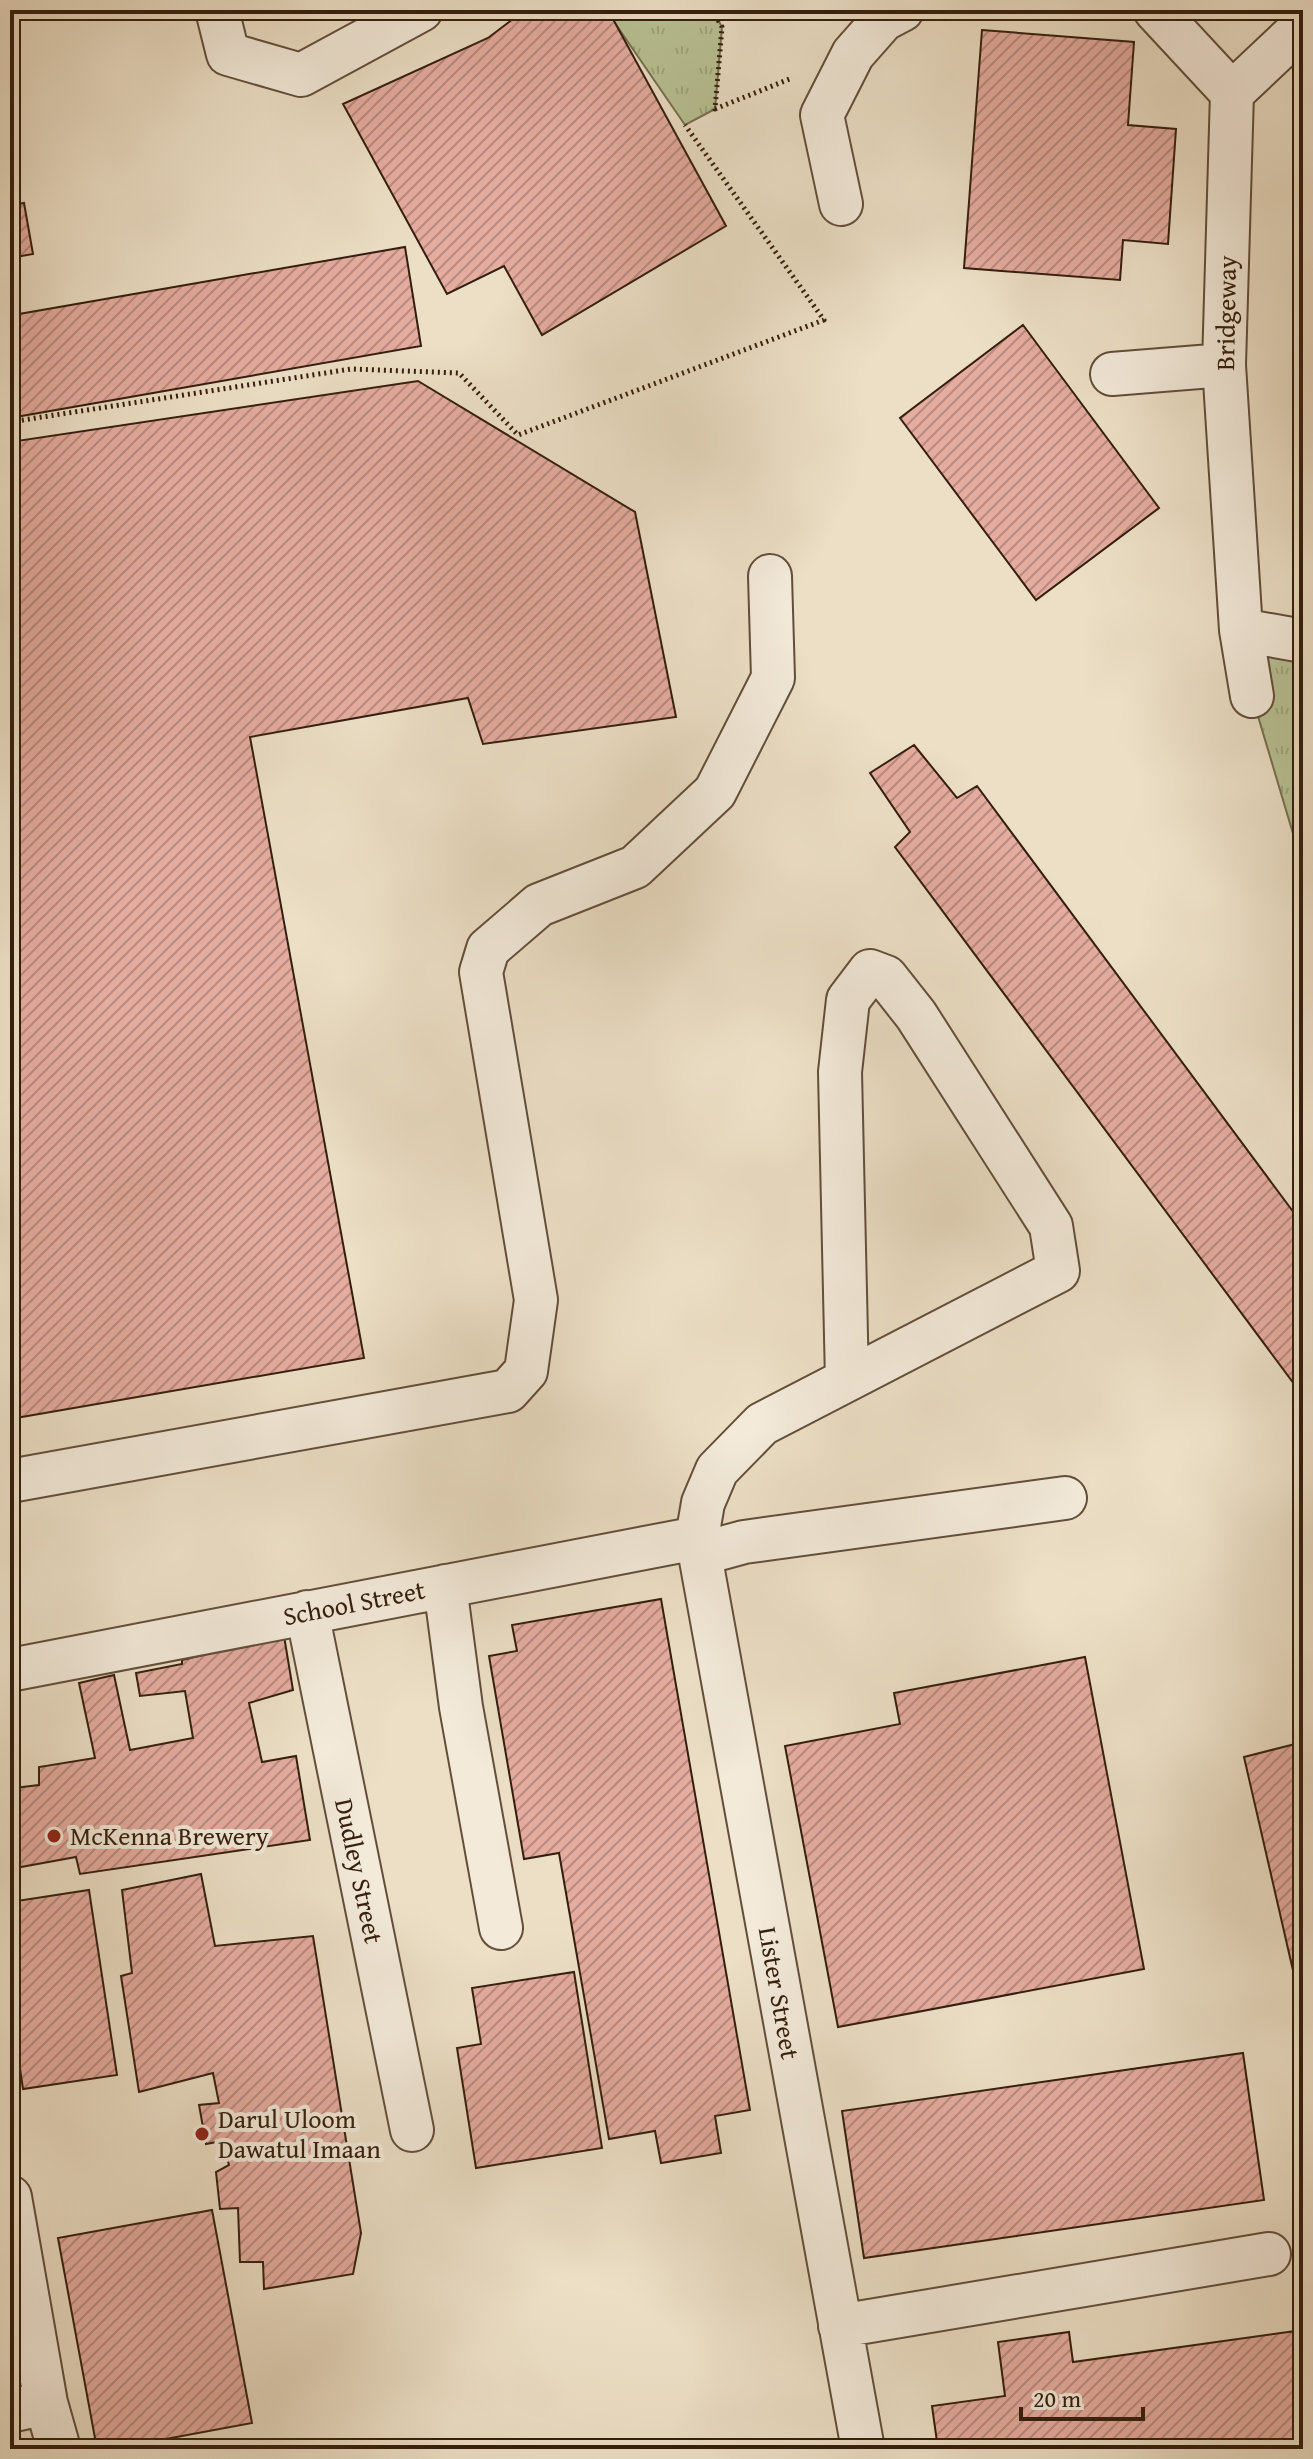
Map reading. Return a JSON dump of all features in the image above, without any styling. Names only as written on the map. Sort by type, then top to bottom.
[{"type":"street","points":[[217,10],[228,54],[301,75],[421,10]]},
{"type":"street","points":[[841,204],[822,115],[853,54],[883,20],[902,10]]},
{"type":"street","points":[[1155,10],[1232,93],[1303,26]]},
{"type":"street","name":"Bridgeway","points":[[1232,93],[1224,365],[1241,630],[1252,696]]},
{"type":"street","points":[[1112,374],[1224,365]]},
{"type":"street","points":[[10,1481],[508,1391],[526,1371],[536,1300],[481,972],[488,949],[539,905],[635,867],[715,792],[773,678],[770,576]]},
{"type":"street","points":[[1241,630],[1303,641]]},
{"type":"street","points":[[699,1546],[703,1503],[717,1470],[762,1424],[1058,1271],[1051,1226],[916,1015],[886,977],[870,971],[848,1000],[840,1072],[847,1380]]},
{"type":"street","name":"School Street","points":[[10,1670],[445,1586],[699,1546],[1065,1498]]},
{"type":"street","name":"Lister Street","points":[[699,1546],[863,2449]]},
{"type":"street","points":[[445,1586],[461,1707],[501,1928]]},
{"type":"street","name":"Dudley Street","points":[[307,1612],[412,2130]]},
{"type":"street","points":[[10,2197],[28,2407],[59,2449]]},
{"type":"street","points":[[840,2326],[1269,2254]]},
{"type":"path","points":[[712,10],[722,27],[715,109]]},
{"type":"path","points":[[10,422],[351,369],[459,373],[518,435],[824,320],[685,125]]},
{"type":"green space","points":[[606,10],[712,10],[722,27],[715,109],[685,125]]},
{"type":"green space","points":[[1241,630],[1303,641],[1303,867],[1252,696]]},
{"type":"building","points":[[525,10],[608,10],[726,226],[542,335],[504,266],[447,294],[343,104],[488,38]]},
{"type":"building","points":[[982,30],[1134,42],[1128,125],[1176,129],[1168,244],[1123,240],[1120,280],[964,268]]},
{"type":"building","points":[[24,203],[33,254],[10,258],[10,205]]},
{"type":"building","points":[[405,247],[421,346],[10,418],[10,298],[13,315]]},
{"type":"building","points":[[1023,325],[1159,508],[1036,600],[900,418]]},
{"type":"building","points":[[418,381],[635,512],[676,717],[483,744],[468,698],[250,737],[364,1358],[10,1419],[10,442]]},
{"type":"building","points":[[914,745],[957,798],[977,786],[1303,1225],[1303,1396],[895,847],[910,832],[870,773]]},
{"type":"building","points":[[661,1599],[750,2110],[715,2116],[721,2153],[661,2163],[655,2131],[609,2139],[559,1853],[524,1859],[489,1656],[517,1651],[512,1625]]},
{"type":"building","points":[[284,1636],[293,1690],[249,1703],[262,1762],[296,1756],[310,1840],[80,1874],[76,1857],[10,1869],[10,1767],[14,1788],[39,1785],[39,1767],[95,1758],[79,1683],[114,1675],[130,1750],[193,1738],[185,1691],[140,1696],[136,1673],[182,1664],[182,1660]]},
{"type":"building","points":[[1085,1657],[1144,1969],[838,2027],[785,1746],[900,1724],[894,1693]]},
{"type":"building","points":[[1303,1742],[1303,2014],[1244,1757]]},
{"type":"building","points":[[201,1874],[215,1946],[313,1936],[361,2233],[353,2274],[264,2289],[263,2262],[240,2262],[238,2208],[220,2209],[216,2172],[229,2165],[222,2141],[206,2144],[199,2105],[219,2103],[213,2073],[139,2092],[121,1976],[132,1973],[122,1890]]},
{"type":"building","points":[[89,1890],[117,2075],[23,2089],[10,2001],[10,1902]]},
{"type":"building","points":[[574,1972],[602,2148],[476,2168],[457,2048],[481,2044],[472,1988]]},
{"type":"building","points":[[1243,2053],[1264,2200],[864,2258],[842,2111]]},
{"type":"building","points":[[212,2210],[252,2423],[112,2449],[97,2449],[58,2238]]},
{"type":"building","points":[[1303,2330],[1303,2449],[938,2449],[932,2406],[1005,2396],[998,2342],[1069,2332],[1073,2362]]},
{"type":"place","name":"McKenna Brewery","points":[[54,1836]]},
{"type":"place","name":"Darul Uloom Dawatul Imaan","points":[[202,2134]]}]
